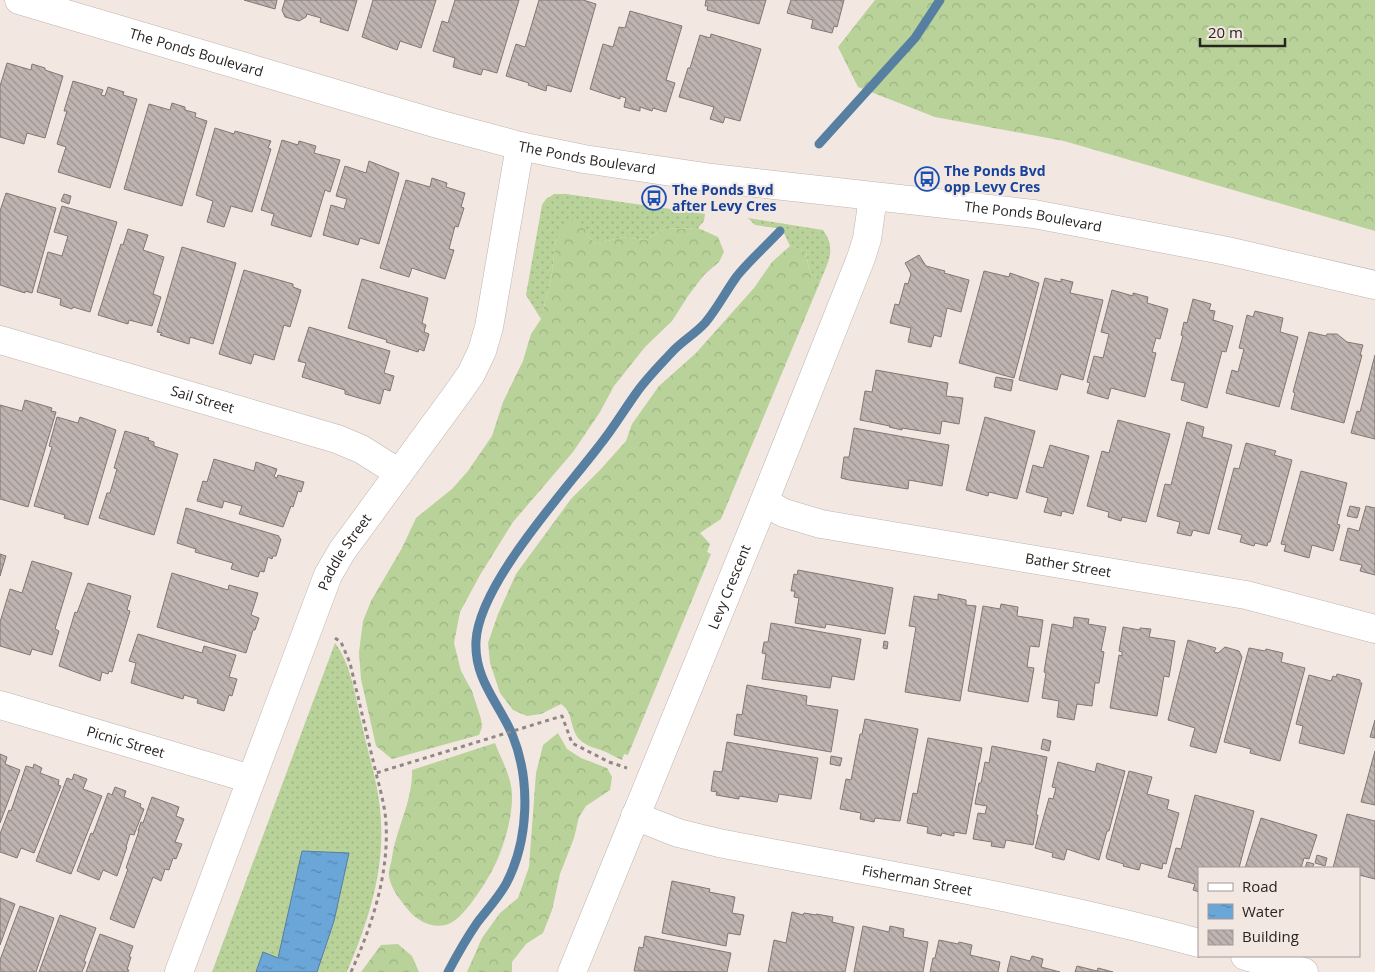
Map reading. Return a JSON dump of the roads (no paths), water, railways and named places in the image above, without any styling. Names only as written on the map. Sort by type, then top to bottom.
[{"type":"street","name":"The Ponds Boulevard","points":[[19,0],[428,121],[520,146],[644,169],[873,197],[1034,214],[1227,251],[1375,285]]},
{"type":"street","name":"Paddle Street","points":[[179,972],[328,575],[342,551],[471,374],[482,351],[495,302],[520,146]]},
{"type":"street","name":"Levy Crescent","points":[[572,972],[862,258],[867,239],[873,197]]},
{"type":"street","name":"Sail Street","points":[[0,340],[338,439],[361,449],[399,473]]},
{"type":"street","name":"Bather Street","points":[[764,502],[784,513],[821,524],[1236,593],[1375,629]]},
{"type":"street","name":"Picnic Street","points":[[0,705],[251,779]]},
{"type":"street","name":"Fisherman Street","points":[[635,816],[678,833],[710,841],[1008,899],[1156,931],[1198,943]]},
{"type":"street","points":[[1249,957],[1304,972]]},
{"type":"water","points":[[302,851],[349,853],[334,921],[317,972],[256,972],[263,952],[278,958]]},
{"type":"waterway","points":[[819,144],[915,38],[940,0]]},
{"type":"waterway","points":[[448,972],[473,929],[506,884],[514,867],[523,829],[525,790],[518,752],[512,734],[483,679],[476,655],[476,641],[481,618],[492,593],[507,566],[526,539],[604,440],[641,387],[676,348],[705,323],[737,276],[780,231]]},
{"type":"place","name":"The Ponds Bvd opp Levy Cres","points":[[927,179]]},
{"type":"place","name":"The Ponds Bvd after Levy Cres","points":[[654,198]]}]
